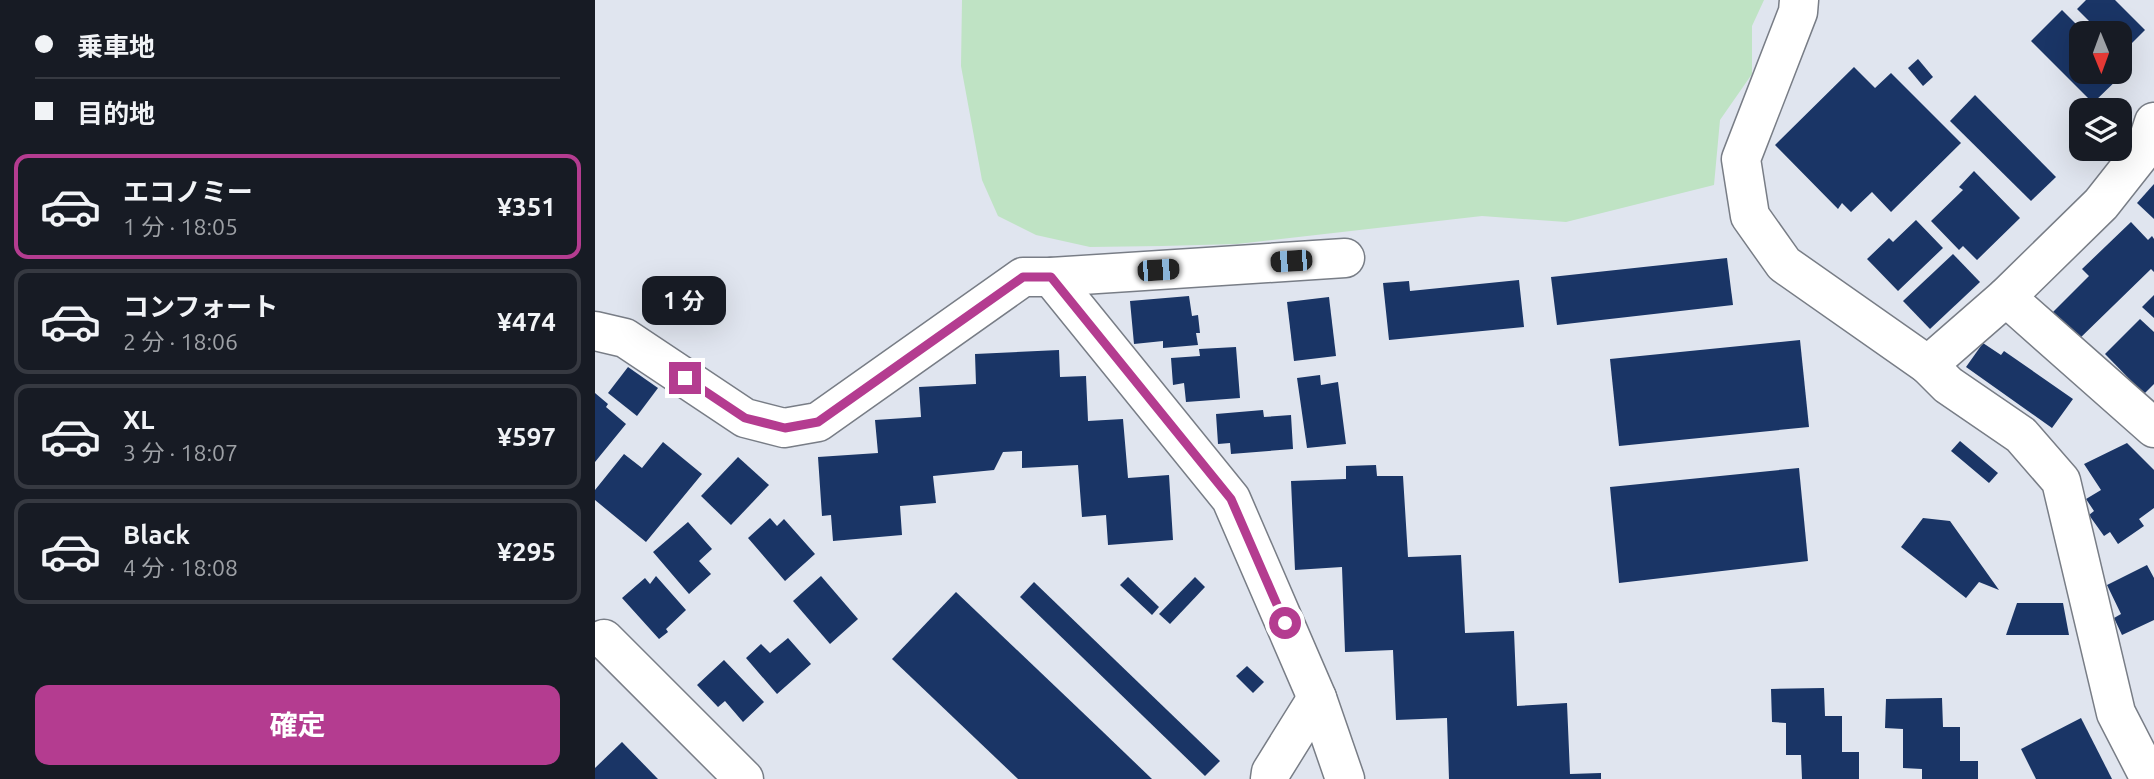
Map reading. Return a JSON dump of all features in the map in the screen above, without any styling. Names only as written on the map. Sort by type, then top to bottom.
[{"type":"street","points":[[1799,0],[1798,12],[1741,159],[1750,216],[1784,264],[1928,365],[1948,384],[2021,435],[2061,481],[2116,713],[2150,779]]},
{"type":"street","points":[[1928,365],[2006,297],[2101,204],[2146,147],[2154,122]]},
{"type":"street","points":[[595,331],[625,338],[745,418],[785,428],[818,422],[1023,277],[1345,258]]},
{"type":"street","points":[[1051,277],[1231,499],[1317,698],[1345,779]]},
{"type":"street","points":[[2006,297],[2154,428]]},
{"type":"street","points":[[604,639],[744,779]]},
{"type":"street","points":[[1270,779],[1271,772],[1317,698]]},
{"type":"green space","points":[[962,0],[1764,0],[1752,26],[1752,74],[1720,120],[1714,185],[1566,222],[1482,216],[1237,244],[1090,247],[1036,235],[998,216],[982,180],[961,66]]},
{"type":"building","points":[[2086,0],[2115,0],[2145,30],[2132,43],[2132,21],[2089,21],[2077,9]]},
{"type":"building","points":[[2062,10],[2073,21],[2069,21],[2069,79],[2031,41]]},
{"type":"building","points":[[1918,59],[1933,77],[1923,86],[1908,68]]},
{"type":"building","points":[[1854,67],[1875,88],[1891,73],[1961,143],[1891,212],[1872,192],[1851,212],[1842,203],[1838,209],[1775,145]]},
{"type":"building","points":[[2074,84],[2113,84],[2098,98],[2088,98]]},
{"type":"building","points":[[1975,95],[2056,177],[2031,201],[1950,121]]},
{"type":"building","points":[[1974,171],[2020,218],[1977,260],[1963,246],[1959,250],[1931,221],[1963,190],[1959,187]]},
{"type":"building","points":[[2154,184],[2154,219],[2137,203]]},
{"type":"building","points":[[1916,220],[1943,248],[1898,291],[1867,259],[1889,238],[1893,242]]},
{"type":"building","points":[[2131,222],[2148,240],[2152,236],[2154,239],[2154,272],[2151,269],[2076,342],[2050,315],[2089,276],[2082,269]]},
{"type":"building","points":[[1953,254],[1980,282],[1930,329],[1903,301]]},
{"type":"building","points":[[1727,258],[1733,305],[1557,325],[1551,277]]},
{"type":"building","points":[[1519,280],[1524,327],[1389,340],[1383,283],[1409,281],[1410,291]]},
{"type":"building","points":[[2154,295],[2154,318],[2142,307]]},
{"type":"building","points":[[1189,296],[1192,316],[1198,315],[1198,345],[1163,348],[1163,341],[1134,344],[1130,301]]},
{"type":"building","points":[[1329,297],[1336,356],[1294,361],[1287,302]]},
{"type":"building","points":[[2140,319],[2154,332],[2154,384],[2144,394],[2105,354]]},
{"type":"building","points":[[1800,340],[1809,427],[1619,446],[1610,359]]},
{"type":"building","points":[[1983,343],[2001,355],[2004,351],[2073,399],[2052,428],[1966,367]]},
{"type":"building","points":[[1236,347],[1240,398],[1186,402],[1184,383],[1173,385],[1171,358],[1200,356],[1199,349]]},
{"type":"building","points":[[1059,350],[1060,377],[1086,376],[1088,421],[1123,419],[1128,478],[1169,475],[1173,540],[1108,545],[1106,515],[1082,517],[1078,465],[1022,468],[1022,451],[1003,452],[994,470],[933,476],[936,503],[900,506],[902,535],[833,541],[831,515],[822,516],[818,457],[878,453],[875,420],[921,417],[919,387],[976,384],[975,354]]},
{"type":"building","points":[[628,367],[658,388],[637,416],[608,393]]},
{"type":"building","points":[[1320,375],[1321,385],[1338,382],[1346,444],[1307,448],[1297,378]]},
{"type":"building","points":[[595,393],[608,404],[606,407],[626,424],[595,462]]},
{"type":"building","points":[[1263,410],[1264,417],[1291,415],[1293,449],[1231,454],[1230,443],[1218,444],[1216,414]]},
{"type":"building","points":[[1960,441],[1998,473],[1989,483],[1951,451]]},
{"type":"building","points":[[663,442],[702,474],[646,542],[595,500],[595,490],[624,454],[642,468]]},
{"type":"building","points":[[2127,443],[2154,470],[2154,508],[2139,519],[2144,526],[2118,544],[2110,532],[2104,536],[2089,515],[2094,511],[2086,499],[2101,490],[2084,464]]},
{"type":"building","points":[[738,457],[769,485],[731,525],[701,496]]},
{"type":"building","points":[[1376,465],[1377,476],[1403,476],[1408,557],[1461,555],[1465,633],[1514,631],[1517,706],[1567,703],[1570,774],[1601,773],[1601,779],[1449,779],[1447,718],[1396,720],[1393,650],[1345,652],[1342,567],[1295,570],[1291,481],[1346,479],[1346,466]]},
{"type":"building","points":[[1799,468],[1808,561],[1619,583],[1610,487]]},
{"type":"building","points":[[770,518],[777,526],[784,519],[815,554],[785,581],[748,538]]},
{"type":"building","points":[[1923,518],[1950,521],[1999,590],[1979,582],[1966,598],[1901,547]]},
{"type":"building","points":[[688,522],[712,549],[699,561],[711,574],[689,594],[653,552]]},
{"type":"building","points":[[2147,565],[2154,578],[2154,620],[2122,635],[2114,618],[2121,614],[2107,585]]},
{"type":"building","points":[[656,576],[686,610],[659,639],[622,598],[645,578],[650,584]]},
{"type":"building","points":[[821,576],[858,619],[830,644],[793,601]]},
{"type":"building","points":[[1128,577],[1159,607],[1152,615],[1120,585]]},
{"type":"building","points":[[1195,577],[1205,587],[1170,624],[1159,614]]},
{"type":"building","points":[[1034,582],[1220,761],[1205,776],[1020,597]]},
{"type":"building","points":[[956,592],[1152,779],[1018,779],[892,659]]},
{"type":"building","points":[[2017,603],[2063,603],[2069,635],[2006,635]]},
{"type":"building","points":[[788,638],[811,664],[777,694],[746,658],[761,644],[770,653]]},
{"type":"building","points":[[724,660],[764,702],[743,722],[725,701],[718,707],[697,685]]},
{"type":"building","points":[[1247,666],[1264,682],[1253,693],[1236,676]]},
{"type":"building","points":[[1824,688],[1825,716],[1842,716],[1842,752],[1859,752],[1859,779],[1802,779],[1801,755],[1786,755],[1786,723],[1772,722],[1771,689]]},
{"type":"building","points":[[1942,698],[1943,727],[1960,727],[1960,761],[1978,761],[1978,779],[1922,779],[1922,769],[1903,768],[1903,729],[1885,728],[1886,699]]},
{"type":"building","points":[[2081,718],[2112,779],[2036,779],[2021,749]]},
{"type":"building","points":[[622,742],[658,779],[595,779],[595,768]]},
{"type":"route","points":[[685,378],[745,418],[785,428],[818,422],[1023,277],[1051,277],[1231,499],[1285,623]]}]
